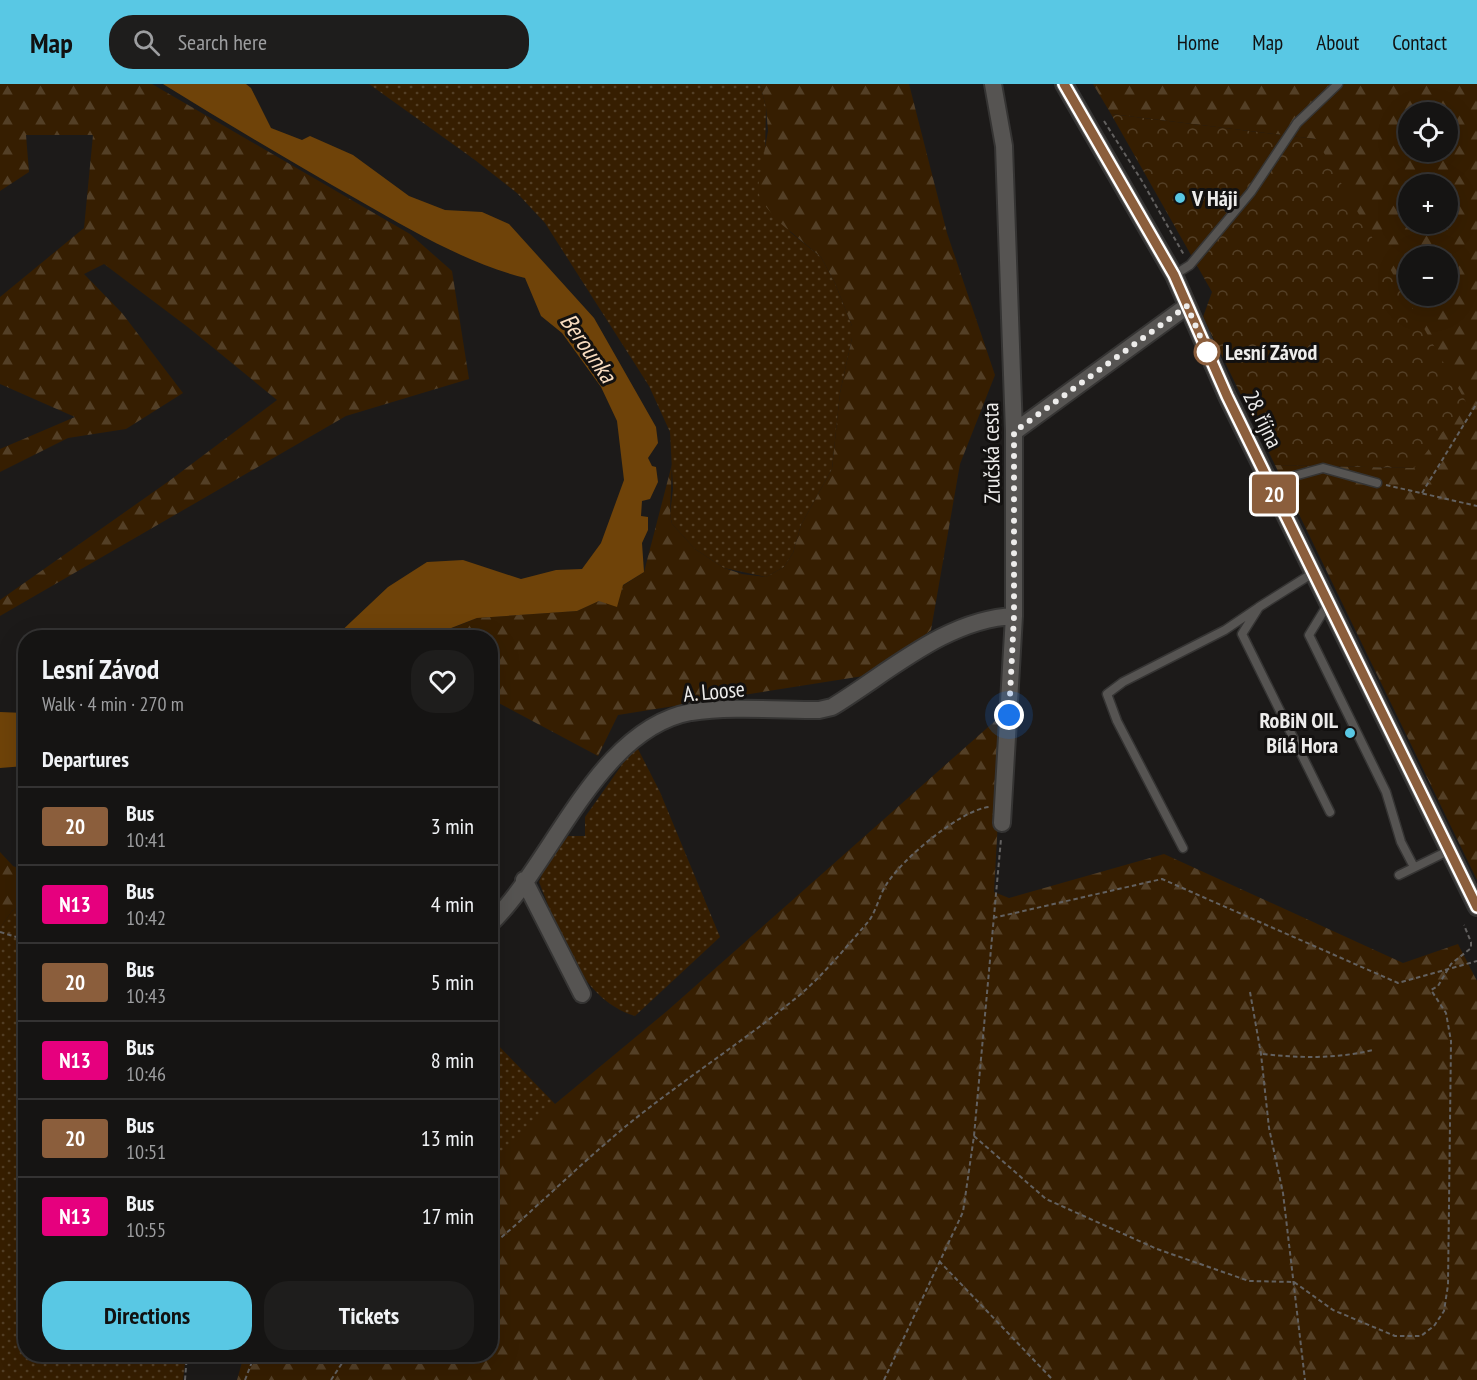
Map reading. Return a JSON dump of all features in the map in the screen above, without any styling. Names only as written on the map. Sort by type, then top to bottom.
[{"type":"street","name":"Zručská cesta","points":[[993,84],[1004,146],[1014,432],[1014,616],[1002,823]]},
{"type":"street","name":"28. října","points":[[1064,84],[1174,275],[1227,396],[1477,907]]},
{"type":"street","points":[[1014,432],[1187,306]]},
{"type":"street","name":"A. Loose","points":[[498,914],[607,767],[638,735],[666,719],[691,712],[819,710],[832,707],[928,645],[955,631],[1002,616],[1014,616]]},
{"type":"street","points":[[524,880],[582,994]]},
{"type":"lane","points":[[1174,275],[1190,265],[1251,192],[1297,123],[1338,84]]},
{"type":"lane","points":[[1269,483],[1323,468],[1377,483]]},
{"type":"lane","points":[[1184,848],[1117,721],[1107,694],[1123,682],[1225,630],[1313,573]]},
{"type":"lane","points":[[1328,603],[1309,635],[1386,792],[1401,842],[1414,867]]},
{"type":"lane","points":[[1259,607],[1242,634],[1330,812]]},
{"type":"lane","points":[[1399,875],[1450,850]]},
{"type":"path","points":[[1099,114],[1142,181],[1190,265]]},
{"type":"path","points":[[1422,493],[1477,403]]},
{"type":"path","points":[[1377,483],[1477,506]]},
{"type":"path","points":[[498,1240],[538,1207],[611,1138],[690,1075],[798,997],[870,920],[886,884],[913,855],[943,830],[980,808],[1003,805]]},
{"type":"path","points":[[884,1380],[963,1212],[974,1136],[1002,823]]},
{"type":"path","points":[[992,918],[1162,879],[1398,983],[1477,961]]},
{"type":"path","points":[[974,1136],[1046,1200],[1088,1219],[1157,1249],[1249,1281],[1294,1281],[1333,1310],[1395,1336],[1421,1336],[1434,1326],[1444,1311],[1448,1285],[1451,1041],[1446,1013],[1431,990],[1438,986],[1451,964],[1470,948],[1471,942],[1464,925]]},
{"type":"path","points":[[0,932],[18,938]]},
{"type":"path","points":[[1250,992],[1261,1054],[1269,1128],[1283,1193],[1305,1380]]},
{"type":"path","points":[[1261,1054],[1322,1058],[1342,1057],[1373,1050]]},
{"type":"path","points":[[939,1261],[1053,1380]]},
{"type":"path","points":[[185,1380],[186,1362]]},
{"type":"path","points":[[245,1380],[252,1362]]},
{"type":"path","points":[[331,1380],[343,1362]]},
{"type":"green space","points":[[0,84],[152,84],[410,234],[452,271],[469,379],[346,416],[0,616],[0,600],[169,481],[277,400],[189,328],[104,264],[84,274],[122,313],[183,393],[126,429],[68,438],[0,472],[0,449],[75,417],[0,384],[0,297],[84,228],[93,135],[26,135],[29,172],[0,191]]},
{"type":"green space","points":[[369,84],[760,84],[766,107],[765,154],[790,232],[821,257],[835,283],[852,326],[852,338],[840,393],[832,469],[801,525],[793,553],[784,567],[766,577],[724,568],[695,549],[672,524],[670,432],[649,386],[545,223],[517,193]]},
{"type":"green space","points":[[760,84],[909,84],[947,233],[995,375],[960,464],[931,630],[876,674],[618,715],[598,756],[498,703],[498,630],[448,630],[477,618],[577,611],[599,601],[644,572],[672,464],[670,514],[672,524],[695,549],[724,568],[742,574],[766,577],[784,567],[793,553],[801,525],[832,469],[840,393],[852,338],[852,326],[835,283],[821,257],[780,223],[760,200],[758,187],[768,131],[766,107]]},
{"type":"green space","points":[[1093,84],[1477,84],[1477,880],[1275,465],[1414,468],[1316,139],[1111,114]]},
{"type":"green space","points":[[1111,114],[1316,139],[1398,283],[1398,306],[1411,306],[1466,402],[1414,468],[1275,465],[1203,317],[1212,292]]},
{"type":"green space","points":[[1004,713],[994,892],[1009,898],[1164,854],[1403,963],[1458,944],[1477,981],[1477,1380],[237,1380],[242,1362],[498,1362],[498,1160],[555,1104],[667,1011]]},
{"type":"green space","points":[[638,749],[660,792],[720,937],[635,1016],[599,995],[585,979],[563,941],[539,882],[545,867],[568,836],[585,836],[585,817],[631,752]]},
{"type":"green space","points":[[0,852],[13,866],[18,868],[18,907],[12,911],[0,928]]},
{"type":"green space","points":[[18,907],[18,1362],[185,1362],[183,1380],[0,1380],[0,928],[12,911]]},
{"type":"green space","points":[[498,1045],[556,1105],[498,1160]]},
{"type":"water","name":"Berounka","points":[[163,84],[246,84],[251,88],[271,128],[302,140],[310,136],[353,155],[409,196],[445,210],[482,212],[509,224],[594,318],[656,427],[658,443],[648,458],[652,466],[656,467],[658,482],[650,499],[642,501],[641,516],[648,517],[648,530],[642,543],[644,572],[623,585],[617,607],[599,601],[577,611],[477,618],[446,630],[342,630],[388,587],[427,562],[463,560],[521,579],[556,570],[582,569],[601,543],[624,480],[617,421],[601,387],[562,333],[541,316],[525,278],[482,264],[420,235],[285,158]]},
{"type":"water","points":[[0,712],[18,713],[18,767],[0,768]]},
{"type":"bus line","name":"20","points":[[1064,84],[1174,275],[1227,396],[1477,907]]},
{"type":"place","name":"V Háji","points":[[1180,198]]},
{"type":"place","name":"Lesní Závod","points":[[1207,352]]},
{"type":"place","name":"RoBiN OIL Bílá Hora","points":[[1350,733]]},
{"type":"route","points":[[1009,715],[1014,616],[1014,432],[1187,306],[1208,354],[1207,352]]}]
